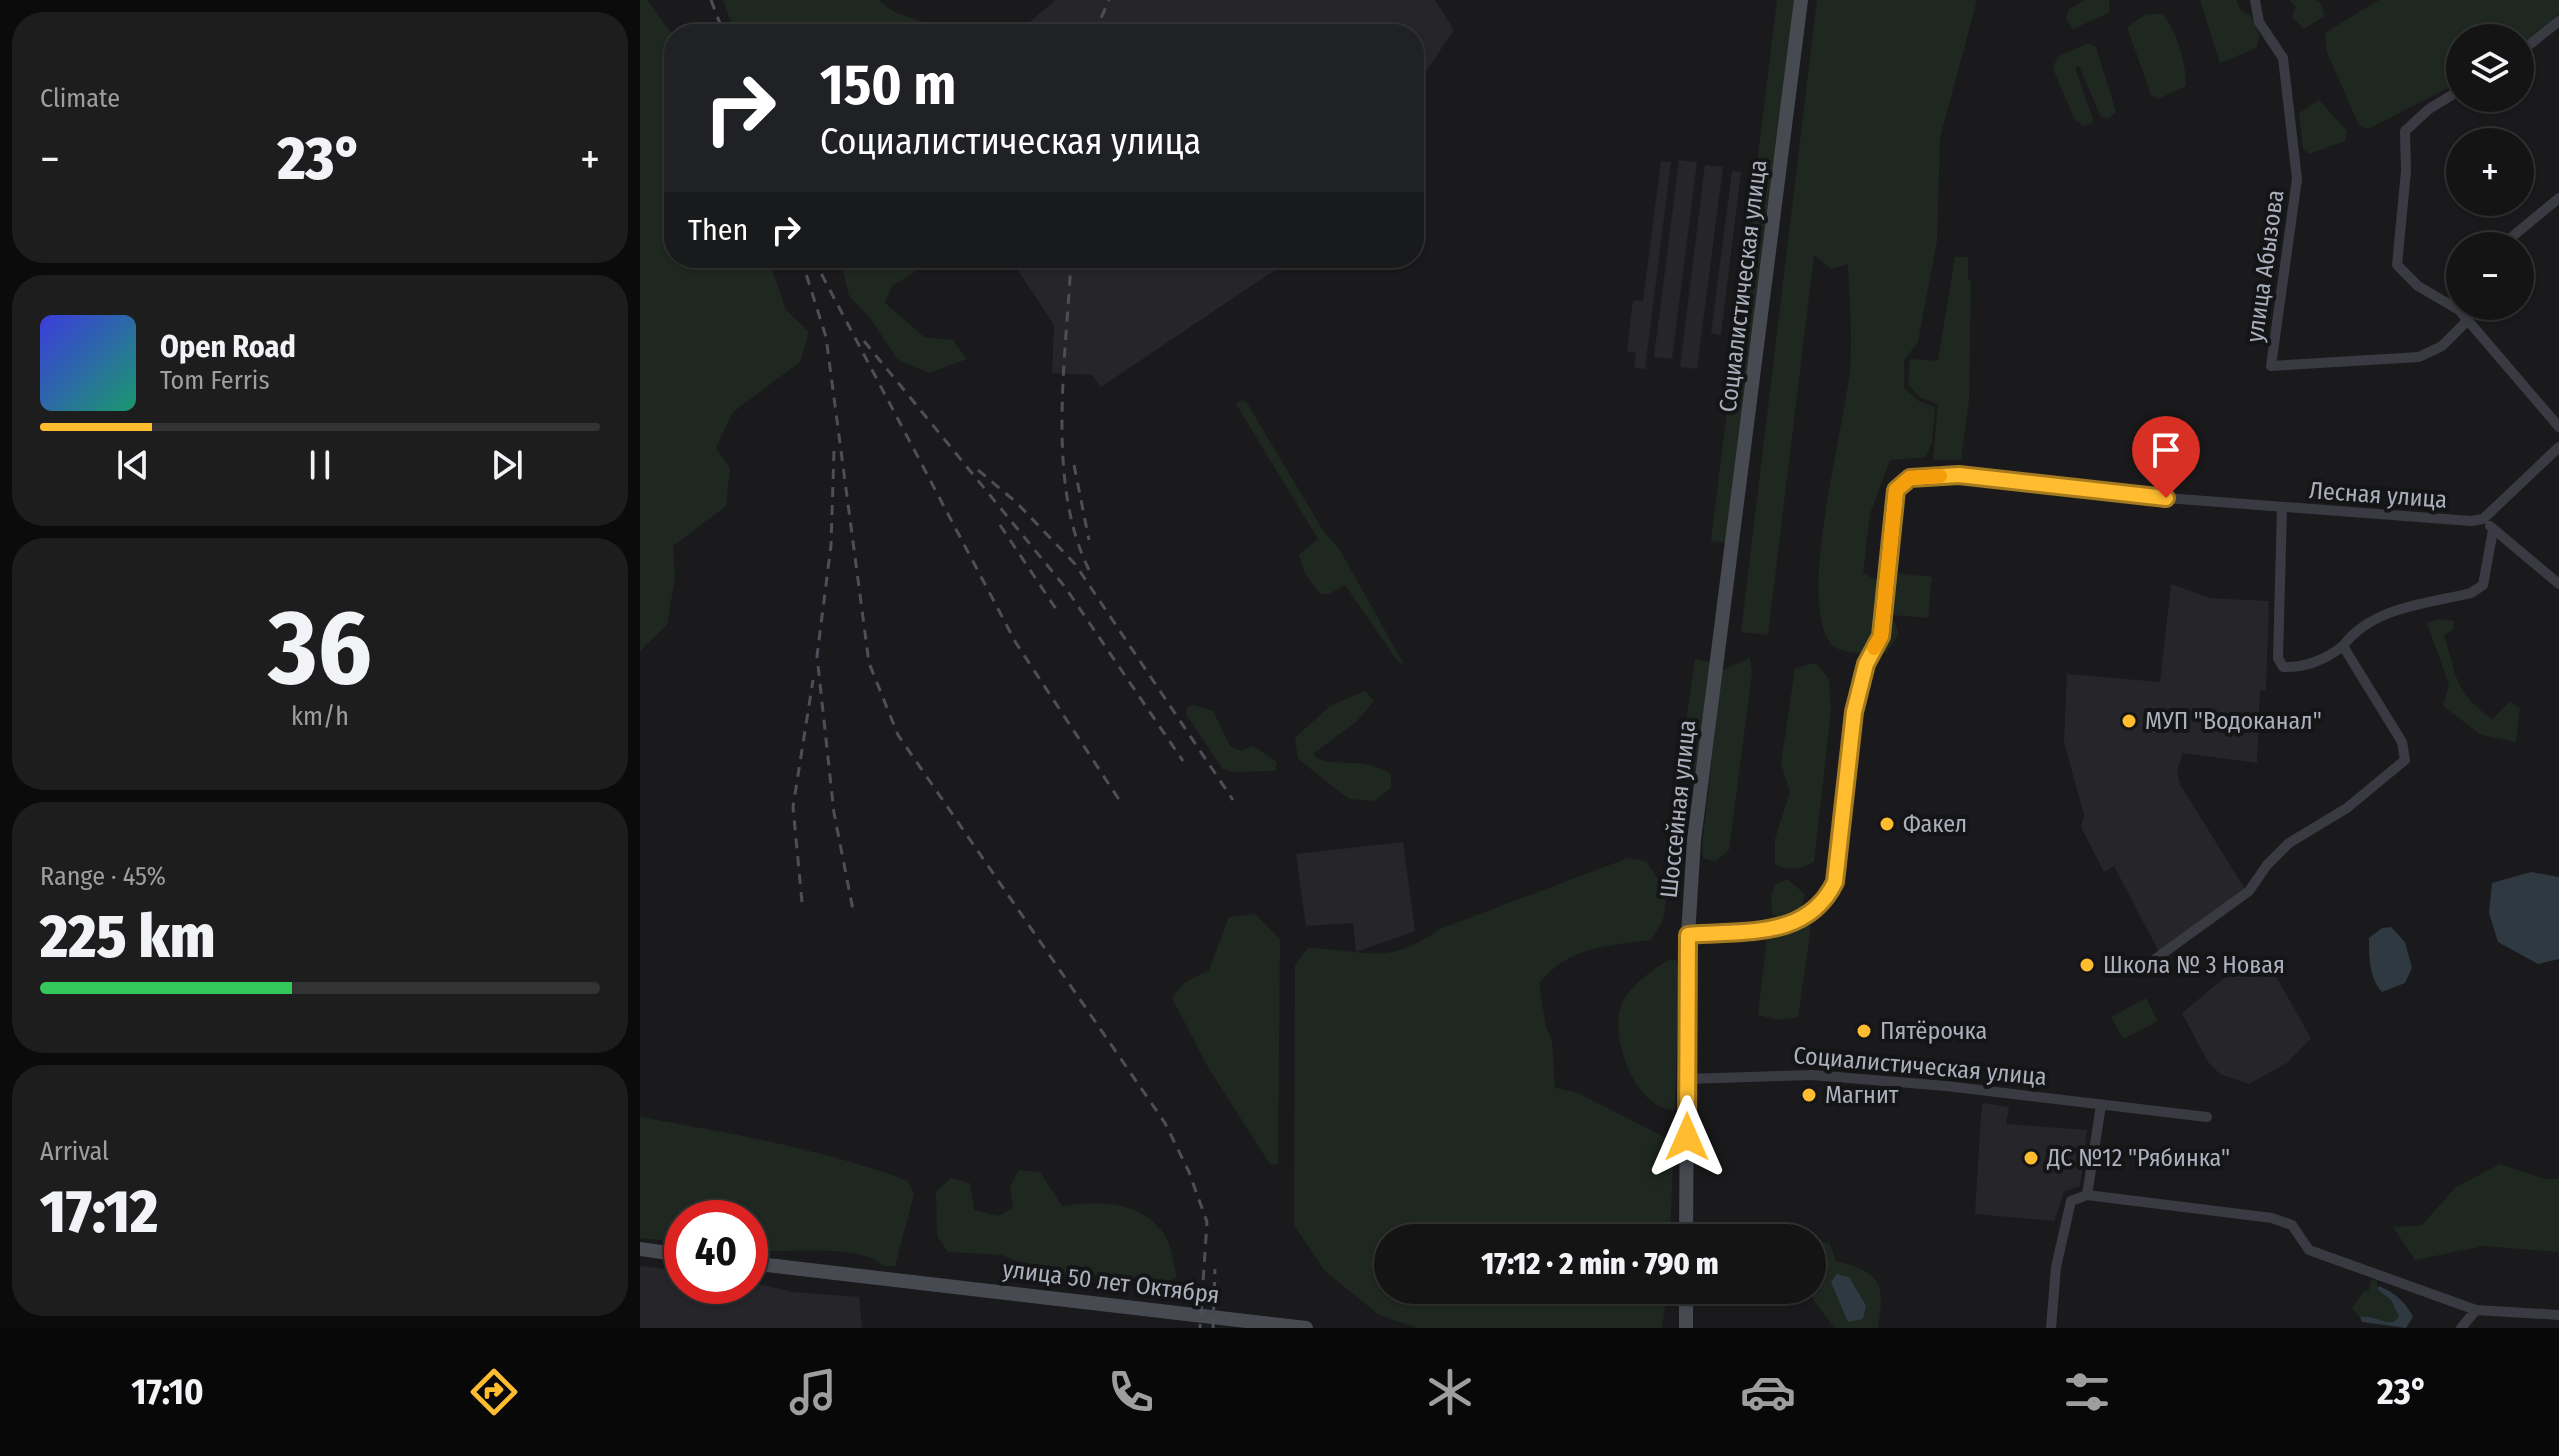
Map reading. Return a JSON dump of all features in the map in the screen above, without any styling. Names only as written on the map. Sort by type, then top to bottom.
[{"type":"street","name":"Социалистическая улица","points":[[1729,577],[1801,0]]},
{"type":"street","name":"улица Абызова","points":[[2255,0],[2259,22],[2283,58],[2297,179],[2271,366],[2419,357],[2442,346],[2466,322]]},
{"type":"street","points":[[2534,41],[2559,21]]},
{"type":"street","points":[[2446,99],[2405,131],[2406,171],[2395,258],[2400,270],[2418,286],[2446,301]]},
{"type":"street","points":[[2518,232],[2559,198]]},
{"type":"street","points":[[2466,322],[2559,427]]},
{"type":"street","points":[[2559,447],[2483,519],[2559,584]]},
{"type":"street","name":"Лесная улица","points":[[1688,935],[1778,928],[1803,920],[1826,902],[1835,882],[1854,712],[1866,664],[1881,636],[1896,490],[1910,478],[1959,475],[2282,508],[2453,521],[2483,519]]},
{"type":"street","points":[[2282,508],[2278,658],[2283,667],[2295,668],[2329,657],[2343,646],[2357,628],[2380,615],[2471,593],[2483,585],[2493,530]]},
{"type":"street","name":"Шоссейная улица","points":[[1686,1224],[1688,935],[1694,840],[1729,577]]},
{"type":"street","points":[[2144,967],[2249,891],[2267,865],[2289,843],[2347,808],[2405,760],[2402,742],[2343,646]]},
{"type":"street","name":"Социалистическая улица","points":[[1687,1079],[1812,1075],[2207,1117]]},
{"type":"street","points":[[2087,1195],[2101,1105]]},
{"type":"street","points":[[2051,1328],[2056,1267],[2071,1201],[2087,1195],[2272,1218],[2292,1225],[2309,1250],[2476,1310],[2559,1315]]},
{"type":"street","points":[[640,1249],[664,1252]]},
{"type":"street","name":"улица 50 лет Октября","points":[[768,1265],[1306,1328]]},
{"type":"street","points":[[1686,1304],[1686,1328]]},
{"type":"street","points":[[2461,1328],[2476,1310]]},
{"type":"shaded area","points":[[640,0],[647,0],[665,24],[664,268],[771,268],[786,310],[809,332],[800,362],[733,412],[716,448],[730,468],[726,506],[673,546],[675,577],[667,625],[640,651]]},
{"type":"shaded area","points":[[723,0],[878,0],[894,12],[929,24],[731,24]]},
{"type":"shaded area","points":[[1056,0],[1435,0],[1454,30],[1424,74],[1424,24],[1027,24]]},
{"type":"shaded area","points":[[1777,0],[1795,0],[1727,543],[1711,541]]},
{"type":"shaded area","points":[[1817,0],[1977,0],[1940,138],[1937,240],[1918,342],[1904,360],[1904,388],[1919,401],[1935,407],[1932,442],[1926,457],[1890,460],[1870,514],[1863,573],[1883,584],[1889,608],[1893,573],[1932,577],[1928,618],[1892,615],[1899,634],[1886,653],[1855,653],[1834,646],[1829,641],[1821,618],[1818,587],[1821,550],[1850,368],[1851,329],[1848,264],[1831,269],[1814,255],[1768,635],[1741,632]]},
{"type":"shaded area","points":[[2085,0],[2109,0],[2109,13],[2073,29],[2066,18],[2069,9]]},
{"type":"shaded area","points":[[2200,0],[2236,0],[2240,10],[2251,16],[2260,36],[2256,48],[2220,63]]},
{"type":"shaded area","points":[[2290,0],[2315,0],[2321,4],[2324,16],[2304,29],[2292,17],[2296,7]]},
{"type":"shaded area","points":[[2379,0],[2559,0],[2559,14],[2534,34],[2534,24],[2446,24],[2446,89],[2368,129],[2359,126],[2327,52],[2325,33]]},
{"type":"shaded area","points":[[2162,13],[2180,47],[2186,86],[2158,99],[2151,95],[2127,27],[2145,15]]},
{"type":"shaded area","points":[[2088,43],[2096,47],[2116,112],[2108,119],[2101,117],[2079,66],[2075,68],[2093,119],[2091,124],[2083,126],[2075,120],[2053,69],[2057,57]]},
{"type":"shaded area","points":[[2319,100],[2347,131],[2345,141],[2309,154],[2303,149],[2299,113]]},
{"type":"shaded area","points":[[1679,160],[1697,162],[1672,359],[1654,357]]},
{"type":"shaded area","points":[[1661,161],[1671,162],[1645,369],[1634,368],[1636,353],[1627,351],[1633,300],[1643,301]]},
{"type":"shaded area","points":[[1705,165],[1723,167],[1697,369],[1680,367]]},
{"type":"shaded area","points":[[1732,171],[1741,172],[1721,335],[1711,333]]},
{"type":"shaded area","points":[[1955,257],[1968,257],[1968,280],[1971,280],[1969,400],[1961,460],[1933,460],[1938,404],[1921,398],[1908,385],[1910,359],[1938,361]]},
{"type":"shaded area","points":[[842,268],[921,268],[892,286],[885,303],[924,337],[953,340],[967,359],[929,373],[897,359],[870,318],[849,296]]},
{"type":"shaded area","points":[[1017,268],[1278,268],[1101,387],[1092,375],[1052,373],[1054,325]]},
{"type":"shaded area","points":[[1242,400],[1247,403],[1324,532],[1340,550],[1403,663],[1399,663],[1345,585],[1329,594],[1320,594],[1304,572],[1299,555],[1318,539],[1236,404]]},
{"type":"shaded area","points":[[2171,584],[2209,598],[2269,601],[2266,691],[2260,690],[2257,763],[2183,753],[2177,771],[2180,784],[2244,888],[2159,952],[2114,866],[2104,872],[2081,827],[2084,815],[2064,742],[2067,674],[2160,682]]},
{"type":"shaded area","points":[[2439,619],[2454,621],[2453,629],[2444,635],[2459,683],[2470,700],[2492,719],[2510,702],[2520,708],[2516,742],[2481,735],[2443,706],[2449,685],[2427,623]]},
{"type":"shaded area","points":[[1750,658],[1752,673],[1729,850],[1715,861],[1703,858],[1702,847],[1722,670]]},
{"type":"shaded area","points":[[1695,659],[1711,662],[1701,732],[1685,730]]},
{"type":"shaded area","points":[[1816,663],[1829,679],[1831,711],[1814,862],[1790,869],[1775,864],[1775,839],[1790,792],[1781,763],[1795,668]]},
{"type":"shaded area","points":[[1365,691],[1374,701],[1357,721],[1314,753],[1316,758],[1326,761],[1371,765],[1391,774],[1391,788],[1374,801],[1349,799],[1298,759],[1295,738],[1330,706]]},
{"type":"shaded area","points":[[1188,706],[1213,711],[1230,746],[1241,751],[1253,746],[1277,762],[1275,771],[1233,772],[1222,768],[1186,714]]},
{"type":"shaded area","points":[[1684,738],[1700,740],[1695,783],[1678,781]]},
{"type":"shaded area","points":[[1403,842],[1415,931],[1356,952],[1353,923],[1306,926],[1296,854]]},
{"type":"shaded area","points":[[1628,858],[1646,861],[1667,892],[1663,920],[1651,940],[1604,946],[1576,955],[1539,983],[1546,1027],[1552,1040],[1555,1088],[1576,1092],[1674,1142],[1671,1224],[1374,1224],[1374,1304],[1665,1304],[1662,1328],[1418,1328],[1379,1315],[1325,1271],[1294,1225],[1295,965],[1308,948],[1376,954],[1390,952],[1421,941],[1440,929]]},
{"type":"shaded area","points":[[2531,872],[2559,877],[2559,959],[2538,964],[2498,942],[2489,913],[2492,883]]},
{"type":"shaded area","points":[[1787,879],[1805,894],[1801,910],[1779,917],[1772,914],[1771,897],[1775,885]]},
{"type":"shaded area","points":[[1255,914],[1280,939],[1278,1164],[1270,1164],[1209,1069],[1172,998],[1184,983],[1209,970],[1229,917]]},
{"type":"shaded area","points":[[1811,926],[1798,1017],[1779,1020],[1758,1015],[1767,937]]},
{"type":"shaded area","points":[[2391,927],[2405,942],[2412,968],[2405,983],[2382,992],[2372,973],[2369,938],[2382,928]]},
{"type":"shaded area","points":[[1668,960],[1676,960],[1679,966],[1675,1110],[1661,1107],[1639,1087],[1623,1055],[1618,1023],[1620,1009],[1628,994]]},
{"type":"shaded area","points":[[2237,973],[2255,977],[2275,975],[2311,1038],[2287,1063],[2249,1084],[2220,1074],[2208,1062],[2182,1013],[2223,979]]},
{"type":"shaded area","points":[[2146,998],[2158,1021],[2123,1039],[2111,1017]]},
{"type":"shaded area","name":"ДС №12 \"Рябинка\"","points":[[1982,1103],[2009,1107],[2006,1124],[2087,1130],[2080,1186],[2064,1192],[2054,1221],[1975,1214]]},
{"type":"shaded area","points":[[640,1117],[809,1151],[908,1181],[914,1194],[895,1266],[884,1266],[873,1259],[840,1251],[768,1251],[768,1200],[664,1200],[664,1240],[640,1238]]},
{"type":"shaded area","points":[[2500,1164],[2544,1179],[2559,1179],[2559,1252],[2484,1246],[2415,1260],[2393,1227],[2422,1225],[2456,1187]]},
{"type":"shaded area","points":[[1018,1170],[1040,1172],[1062,1206],[1089,1203],[1115,1205],[1151,1220],[1167,1240],[1177,1277],[1160,1284],[1118,1274],[1076,1277],[1037,1270],[1002,1255],[948,1252],[937,1236],[936,1192],[951,1178],[970,1183],[974,1210],[998,1216],[1013,1208],[1010,1188]]},
{"type":"shaded area","points":[[1826,1243],[1830,1244],[1836,1261],[1871,1275],[1880,1290],[1878,1328],[1834,1328],[1817,1304],[1826,1304]]},
{"type":"shaded area","points":[[640,1266],[664,1269],[664,1304],[768,1304],[768,1286],[792,1292],[859,1297],[862,1328],[640,1328]]},
{"type":"shaded area","points":[[1837,1274],[1849,1277],[1866,1306],[1863,1319],[1848,1322],[1831,1282]]},
{"type":"shaded area","points":[[2371,1280],[2377,1280],[2377,1289],[2391,1300],[2400,1316],[2395,1322],[2360,1317],[2352,1309],[2363,1292],[2369,1290]]},
{"type":"shaded area","points":[[2379,1286],[2399,1298],[2410,1311],[2413,1317],[2406,1328],[2362,1322],[2360,1317],[2394,1322],[2399,1316],[2391,1300],[2377,1289]]},
{"type":"railway","points":[[711,0],[720,24]]},
{"type":"railway","points":[[1098,24],[1109,0]]},
{"type":"railway","points":[[804,268],[826,337],[869,663],[898,735],[1165,1123],[1189,1172],[1207,1222],[1200,1328]]},
{"type":"railway","points":[[818,268],[1016,643],[1120,801]]},
{"type":"railway","points":[[1070,268],[1063,376],[1063,458],[1075,535],[1089,570]]},
{"type":"railway","points":[[864,341],[1065,587],[1183,761]]},
{"type":"railway","points":[[834,451],[831,545],[817,656],[834,813],[854,915]]},
{"type":"railway","points":[[1074,465],[1089,540]]},
{"type":"railway","points":[[978,470],[1017,503],[1075,564],[1233,800]]},
{"type":"railway","points":[[1000,525],[1060,615]]},
{"type":"railway","points":[[802,902],[793,807],[813,680]]},
{"type":"railway","points":[[1213,1328],[1215,1269]]},
{"type":"slow traffic","points":[[1874,648],[1881,636],[1896,490],[1910,478],[1940,476]]},
{"type":"place","name":"МУП \"Водоканал\"","points":[[2129,721]]},
{"type":"place","name":"Факел","points":[[1887,824]]},
{"type":"place","name":"Школа № 3 Новая","points":[[2087,965]]},
{"type":"place","name":"Пятёрочка","points":[[1864,1031]]},
{"type":"place","name":"Магнит","points":[[1809,1095]]},
{"type":"place","name":"ДС №12 \"Рябинка\"","points":[[2031,1158]]},
{"type":"route","points":[[1687,1137],[1688,935],[1778,928],[1803,920],[1826,902],[1835,882],[1854,712],[1866,664],[1881,636],[1896,490],[1910,478],[1959,475],[2166,498]]}]
